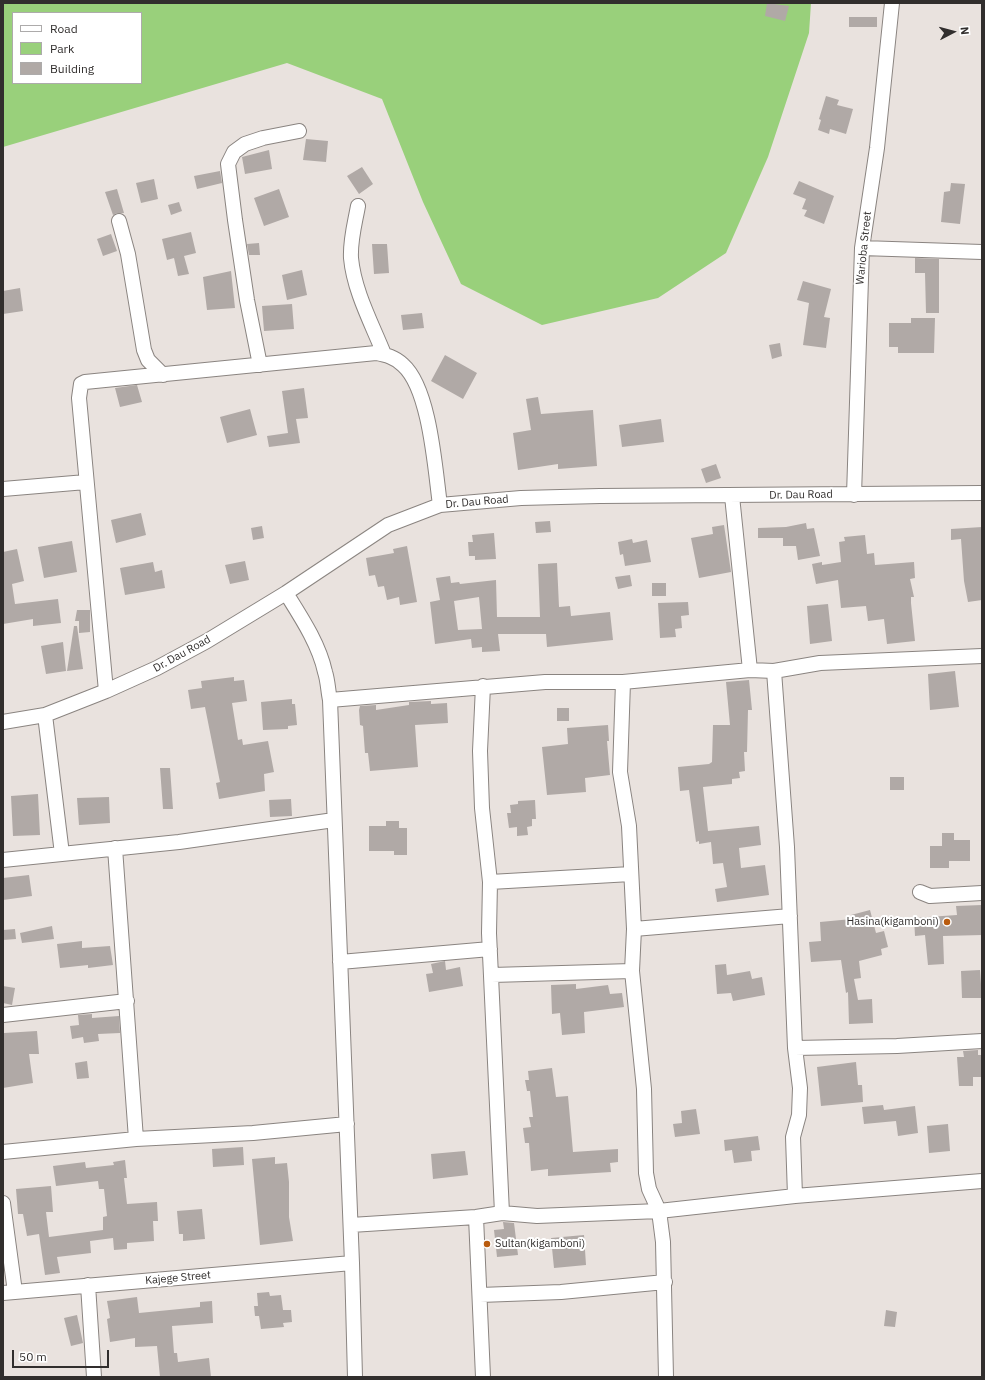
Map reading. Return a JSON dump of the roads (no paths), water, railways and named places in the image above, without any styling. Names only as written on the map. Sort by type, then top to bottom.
[{"type":"street","name":"Warioba Street","points":[[854,495],[862,248],[877,148],[892,3]]},
{"type":"street","points":[[260,365],[245,286],[228,164],[234,152],[245,144],[263,138],[299,131]]},
{"type":"street","points":[[358,206],[352,239],[352,258],[361,297],[384,354]]},
{"type":"street","points":[[119,221],[128,254],[144,350],[148,360],[163,375]]},
{"type":"street","points":[[862,248],[982,252]]},
{"type":"street","points":[[106,691],[79,398],[81,384],[85,382],[376,352],[389,355],[404,365],[424,402],[440,505]]},
{"type":"street","points":[[3,489],[86,482]]},
{"type":"street","name":"Dr. Dau Road","points":[[3,722],[45,715],[106,691],[157,668],[286,593],[388,525],[440,505],[521,498],[592,496],[982,493]]},
{"type":"street","points":[[732,496],[750,670]]},
{"type":"street","points":[[286,593],[304,622],[318,652],[325,672],[330,700],[351,1225],[355,1377]]},
{"type":"street","points":[[330,700],[483,686],[545,682],[623,682],[750,670],[774,671],[820,663],[982,656]]},
{"type":"street","points":[[774,671],[787,847],[795,1048],[800,1088],[798,1115],[793,1137],[795,1196]]},
{"type":"street","points":[[623,682],[620,772],[629,826],[634,929],[632,971],[644,1089],[646,1173],[649,1189],[659,1211],[663,1242],[666,1377]]},
{"type":"street","points":[[483,686],[480,751],[481,794],[490,882],[490,949],[502,1212]]},
{"type":"street","points":[[45,715],[62,854]]},
{"type":"street","points":[[3,860],[179,842],[334,820]]},
{"type":"street","points":[[115,848],[136,1139]]},
{"type":"street","points":[[490,882],[631,874]]},
{"type":"street","points":[[920,892],[930,896],[982,893]]},
{"type":"street","points":[[634,929],[790,916]]},
{"type":"street","points":[[340,962],[490,949]]},
{"type":"street","points":[[492,975],[632,971]]},
{"type":"street","points":[[3,1015],[127,1001]]},
{"type":"street","points":[[795,1048],[897,1046],[982,1041]]},
{"type":"street","points":[[3,1152],[136,1139],[253,1133],[346,1124]]},
{"type":"street","points":[[351,1225],[476,1216],[502,1212],[537,1216],[659,1211],[795,1196],[982,1181]]},
{"type":"street","points":[[3,1204],[9,1293]]},
{"type":"street","points":[[476,1216],[483,1377]]},
{"type":"street","name":"Kajege Street","points":[[9,1293],[352,1263]]},
{"type":"street","points":[[480,1295],[562,1292],[665,1282]]},
{"type":"street","points":[[88,1285],[94,1377]]},
{"type":"place","name":"Hasina(kigamboni)","points":[[947,922]]},
{"type":"place","name":"Sultan(kigamboni)","points":[[487,1244]]}]
